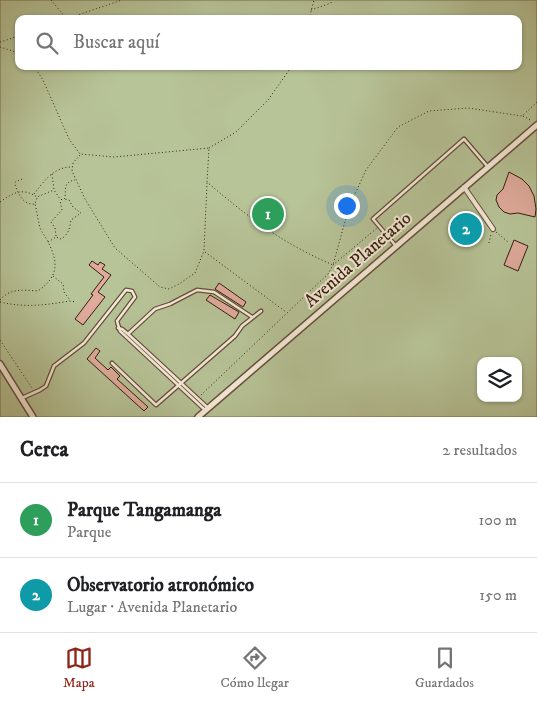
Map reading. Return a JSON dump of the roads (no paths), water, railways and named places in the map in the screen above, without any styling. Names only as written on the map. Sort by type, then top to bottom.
[{"type":"street","name":"Avenida Planetario","points":[[198,417],[537,124]]},
{"type":"street","points":[[464,188],[493,229]]},
{"type":"street","points":[[0,364],[33,417]]},
{"type":"lane","points":[[396,246],[373,219],[464,139],[488,167]]},
{"type":"lane","points":[[21,398],[46,386],[54,366],[84,343],[126,290],[132,291],[135,297],[118,321],[120,332],[198,398],[207,409]]},
{"type":"lane","points":[[128,334],[155,309],[170,304],[197,290],[214,292],[252,317]]},
{"type":"lane","points":[[112,363],[156,404],[261,311]]},
{"type":"lane","points":[[118,328],[128,334],[207,409]]},
{"type":"place","name":"Parque Tangamanga","points":[[268,214]]},
{"type":"place","name":"Observatorio atronómico","points":[[466,229]]}]
